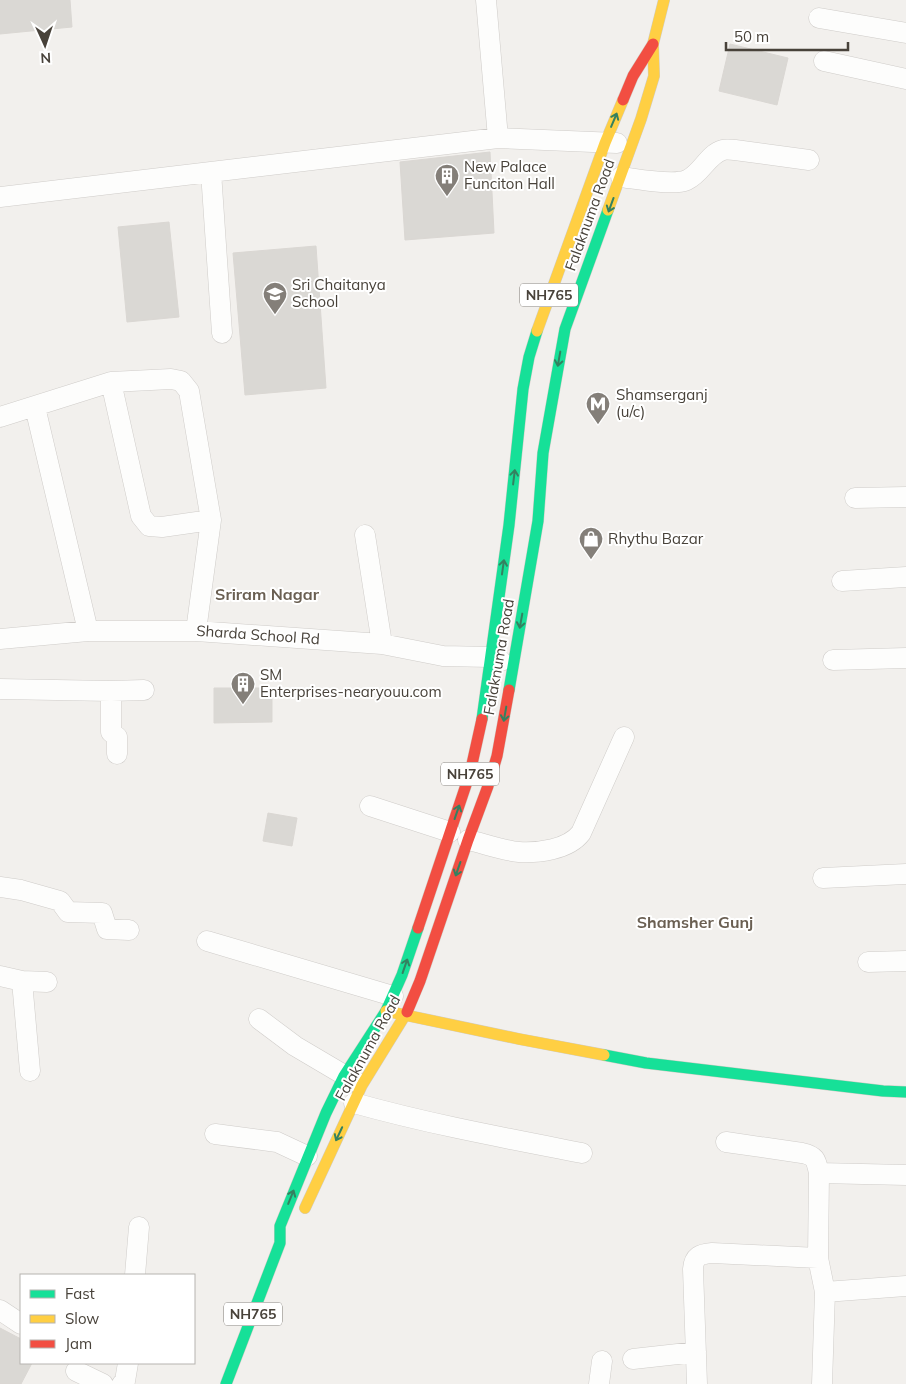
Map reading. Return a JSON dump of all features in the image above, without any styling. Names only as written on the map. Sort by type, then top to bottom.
[{"type":"main road","name":"Falaknuma Road","points":[[226,1384],[280,1243],[280,1226],[308,1156],[344,1076],[390,1004],[459,836],[488,786],[497,756],[505,715],[538,521],[542,453],[565,329],[642,119],[654,76],[653,44],[664,0]]},
{"type":"main road","name":"Falaknuma Road","points":[[301,1218],[358,1094],[406,1015],[420,982],[459,836],[470,773],[484,712],[509,525],[523,389],[529,357],[604,143],[633,76],[653,44]]},
{"type":"main road","points":[[390,1004],[406,1015],[646,1063],[906,1092]]},
{"type":"main road","name":"Falaknuma Road","points":[[280,1243],[291,1233]]},
{"type":"street","points":[[486,0],[498,138]]},
{"type":"street","points":[[819,18],[906,33]]},
{"type":"street","points":[[824,61],[906,78]]},
{"type":"street","points":[[0,198],[498,138],[632,144]]},
{"type":"street","points":[[621,177],[672,182],[686,180],[697,173],[714,154],[724,150],[809,160]]},
{"type":"street","points":[[211,172],[222,333]]},
{"type":"street","points":[[0,417],[111,382],[171,379],[181,381],[189,391],[211,520],[196,631]]},
{"type":"street","points":[[111,382],[141,516],[149,526],[211,520]]},
{"type":"street","points":[[35,406],[88,631]]},
{"type":"street","points":[[855,498],[906,497]]},
{"type":"street","points":[[366,535],[382,644]]},
{"type":"street","points":[[842,581],[906,577]]},
{"type":"street","name":"Sharda School Rd","points":[[0,639],[88,631],[196,631],[382,644],[443,656],[490,657],[513,666]]},
{"type":"street","points":[[833,660],[906,658]]},
{"type":"street","points":[[0,689],[144,690]]},
{"type":"street","points":[[111,691],[111,732],[117,737],[116,754]]},
{"type":"street","points":[[370,806],[459,836],[517,852],[542,850],[572,843],[581,834],[624,737]]},
{"type":"street","points":[[823,878],[906,874]]},
{"type":"street","points":[[0,887],[21,890],[60,901],[68,912],[102,913],[107,929],[129,930]]},
{"type":"street","points":[[208,941],[390,1004]]},
{"type":"street","points":[[868,962],[906,961]]},
{"type":"street","points":[[0,976],[22,981],[47,982]]},
{"type":"street","points":[[22,981],[30,1071]]},
{"type":"street","points":[[259,1019],[295,1046],[344,1076],[358,1094],[418,1120],[582,1153]]},
{"type":"street","points":[[216,1134],[277,1142],[308,1156]]},
{"type":"street","points":[[726,1142],[811,1155],[817,1162],[819,1173],[818,1258],[825,1292],[822,1384]]},
{"type":"street","points":[[819,1173],[906,1175]]},
{"type":"street","points":[[135,1274],[140,1227]]},
{"type":"street","points":[[697,1384],[693,1269],[697,1257],[712,1253],[818,1258]]},
{"type":"street","points":[[825,1292],[906,1286]]},
{"type":"street","points":[[0,1310],[20,1323]]},
{"type":"street","points":[[633,1359],[696,1352]]},
{"type":"street","points":[[599,1384],[602,1361]]},
{"type":"street","points":[[122,1384],[125,1381],[128,1364]]},
{"type":"street","points":[[73,1373],[103,1384]]},
{"type":"building","points":[[0,0],[70,0],[72,27],[0,34]]},
{"type":"building","points":[[730,44],[788,58],[777,105],[719,91]]},
{"type":"building","name":"New Palace Funciton Hall","points":[[490,152],[494,233],[405,240],[400,162]]},
{"type":"building","points":[[169,222],[179,317],[127,322],[118,227]]},
{"type":"building","points":[[316,246],[326,388],[245,395],[233,253]]},
{"type":"building","name":"SM Enterprises-nearyouu.com","points":[[214,688],[272,688],[272,722],[214,723]]},
{"type":"building","points":[[268,813],[297,818],[292,846],[263,841]]},
{"type":"building","points":[[0,1328],[20,1338],[20,1364],[31,1364],[21,1384],[0,1384]]},
{"type":"traffic: fast","points":[[509,690],[538,521],[543,453],[565,329],[608,210]]},
{"type":"traffic: fast","points":[[482,719],[509,525],[523,389],[529,357],[537,331]]},
{"type":"traffic: fast","points":[[226,1384],[280,1243],[280,1226],[326,1113],[344,1076],[386,1011],[402,975],[418,928]]},
{"type":"traffic: fast","points":[[604,1055],[646,1063],[883,1091],[906,1092]]},
{"type":"traffic: slow","points":[[608,210],[641,119],[654,76],[653,44],[664,0]]},
{"type":"traffic: slow","points":[[537,331],[605,143],[623,100]]},
{"type":"traffic: slow","points":[[386,1011],[604,1055]]},
{"type":"traffic: slow","points":[[305,1208],[362,1085],[407,1012]]},
{"type":"traffic: jam","points":[[623,100],[633,76],[653,44]]},
{"type":"traffic: jam","points":[[407,1012],[420,981],[488,786],[497,756],[509,690]]},
{"type":"traffic: jam","points":[[418,928],[470,773],[482,719]]},
{"type":"place","name":"New Palace Funciton Hall","points":[[447,197]]},
{"type":"place","name":"Sri Chaitanya School","points":[[275,315]]},
{"type":"place","name":"Shamserganj (u/c)","points":[[598,425]]},
{"type":"place","name":"Rhythu Bazar","points":[[591,560]]},
{"type":"place","name":"SM Enterprises-nearyouu.com","points":[[243,705]]},
{"type":"district","name":"Sriram Nagar","points":[[267,594]]},
{"type":"district","name":"Shamsher Gunj","points":[[695,922]]}]
